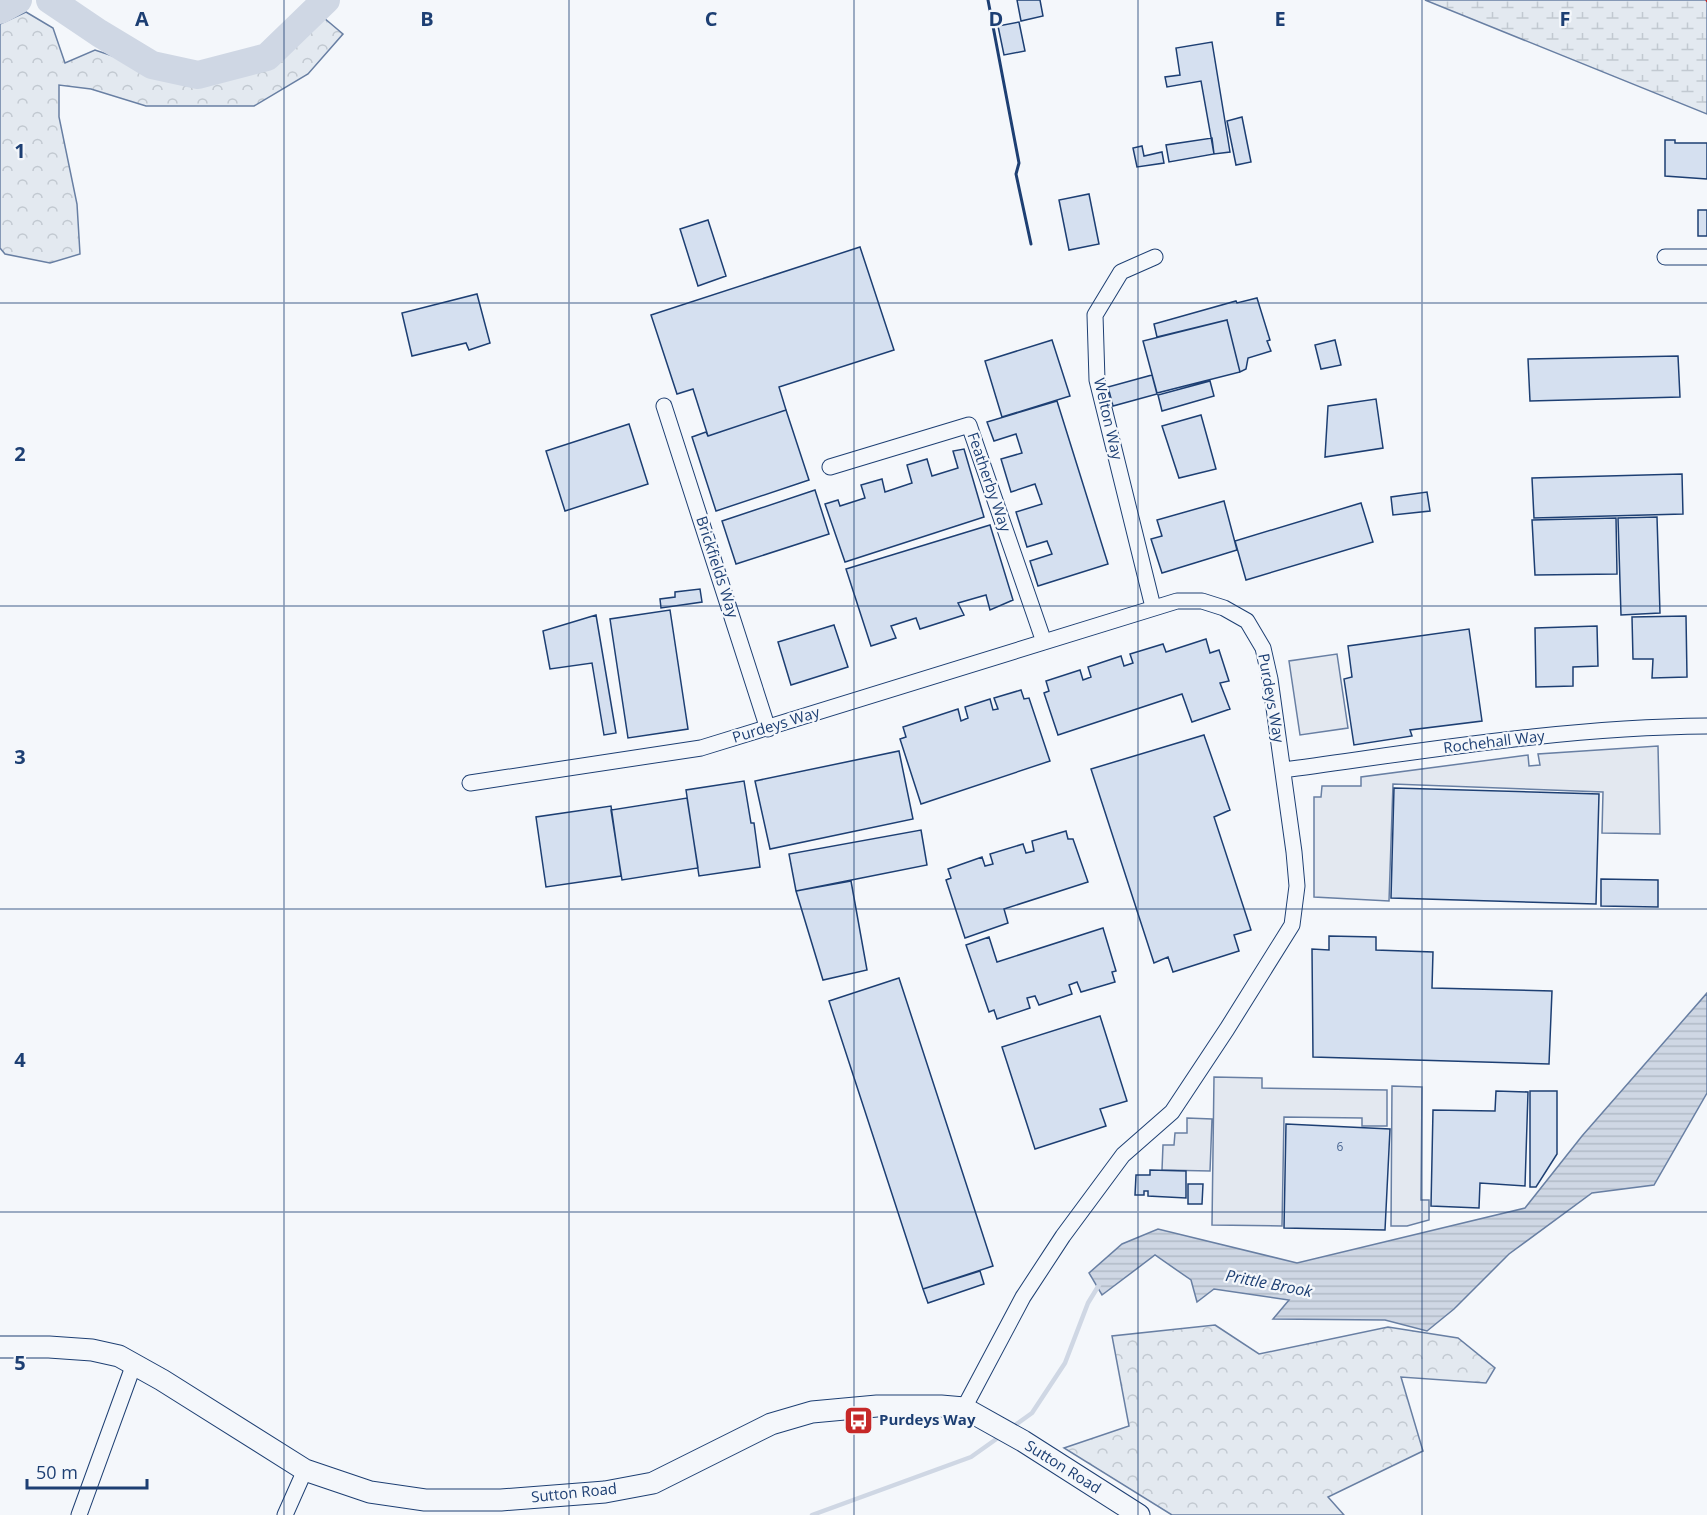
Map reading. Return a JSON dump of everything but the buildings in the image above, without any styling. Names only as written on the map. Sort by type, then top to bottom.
[{"type":"street","name":"Welton Way","points":[[1153,607],[1097,380],[1095,315],[1121,272],[1155,257]]},
{"type":"street","points":[[1665,257],[1707,257]]},
{"type":"street","name":"Brickfields Way","points":[[664,406],[768,729]]},
{"type":"street","name":"Featherby Way","points":[[830,467],[969,425],[1044,642]]},
{"type":"street","name":"Purdeys Way","points":[[470,783],[701,748],[1177,601],[1202,601],[1224,608],[1247,621],[1263,648],[1270,679],[1297,886],[1292,925],[1221,1039],[1172,1112],[1123,1155],[1063,1236],[1023,1297],[964,1408]]},
{"type":"street","name":"Rochehall Way","points":[[1283,770],[1507,740],[1627,729],[1707,726]]},
{"type":"street","name":"Sutton Road","points":[[0,1347],[92,1350],[119,1356],[305,1470],[424,1508],[590,1494],[653,1483],[771,1424],[812,1412],[877,1406],[941,1406],[964,1408],[1023,1441],[1139,1515]]},
{"type":"street","points":[[79,1515],[134,1364]]},
{"type":"street","points":[[285,1515],[305,1470]]},
{"type":"green space","points":[[1425,0],[1707,0],[1707,114]]},
{"type":"green space","points":[[26,12],[53,28],[65,63],[95,50],[175,77],[223,74],[258,66],[297,42],[324,18],[343,34],[308,74],[254,106],[146,106],[91,89],[59,85],[59,117],[77,204],[80,254],[50,263],[5,254],[0,248],[0,24]]},
{"type":"green space","points":[[1215,1325],[1259,1354],[1388,1327],[1458,1338],[1495,1368],[1486,1383],[1401,1377],[1423,1451],[1328,1497],[1344,1515],[1172,1515],[1064,1448],[1129,1426],[1112,1336]]},
{"type":"shaded area","points":[[1337,654],[1348,728],[1300,735],[1289,661]]},
{"type":"shaded area","points":[[1658,746],[1660,834],[1602,833],[1603,792],[1393,784],[1389,901],[1314,897],[1314,797],[1321,797],[1322,786],[1361,786],[1361,777],[1528,755],[1529,766],[1540,765],[1538,754]]},
{"type":"shaded area","points":[[1214,1077],[1262,1078],[1262,1088],[1387,1090],[1387,1126],[1362,1126],[1362,1118],[1284,1117],[1282,1226],[1212,1225]]},
{"type":"shaded area","points":[[1392,1086],[1422,1087],[1421,1200],[1429,1200],[1429,1220],[1407,1226],[1391,1226]]},
{"type":"shaded area","points":[[1187,1118],[1212,1119],[1210,1171],[1162,1170],[1163,1145],[1174,1145],[1175,1133],[1187,1133]]},
{"type":"water","points":[[1707,993],[1707,1093],[1654,1185],[1592,1193],[1509,1254],[1454,1309],[1427,1331],[1385,1320],[1273,1319],[1289,1300],[1214,1289],[1197,1302],[1191,1280],[1155,1255],[1102,1295],[1089,1273],[1122,1244],[1158,1229],[1297,1263],[1525,1208],[1582,1136]]},
{"type":"waterway","points":[[0,10],[18,0]]},
{"type":"waterway","points":[[50,0],[152,65],[198,75],[267,57],[326,0]]},
{"type":"waterway","name":"Prittle Brook","points":[[1011,1428],[1032,1413],[1065,1363],[1088,1303],[1099,1285]]},
{"type":"waterway","name":"Prittle Brook","points":[[812,1515],[971,1457],[1002,1435]]},
{"type":"wall","points":[[988,0],[1019,163],[1016,174],[1031,244]]},
{"type":"place","name":"Purdeys Way","points":[[858,1420]]}]
